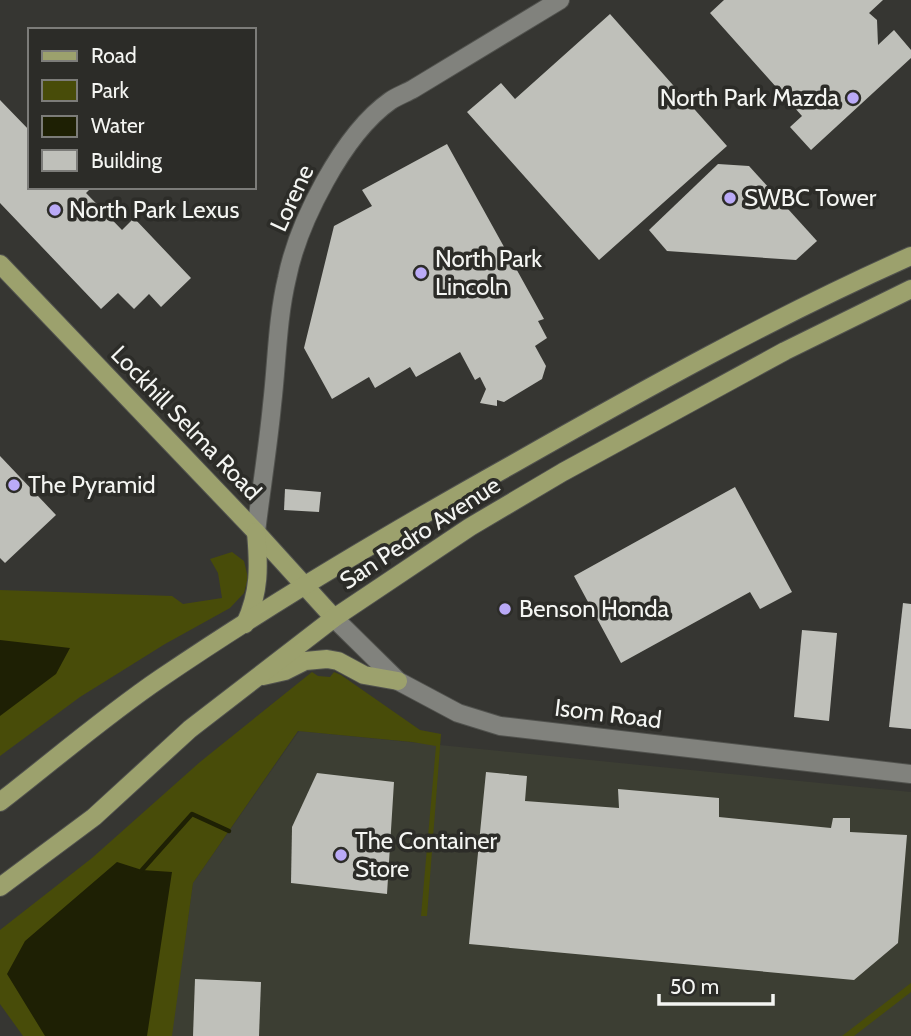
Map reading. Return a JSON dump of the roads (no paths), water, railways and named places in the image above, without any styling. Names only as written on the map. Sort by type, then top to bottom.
[{"type":"main road","name":"San Pedro Avenue","points":[[0,802],[159,679],[305,586],[553,440],[771,323],[911,256]]},
{"type":"main road","name":"Lockhill Selma Road","points":[[0,264],[256,532],[334,618]]},
{"type":"main road","name":"San Pedro Avenue","points":[[0,887],[94,817],[190,729],[334,618],[470,527],[542,484],[785,351],[911,289]]},
{"type":"main road","points":[[814,301],[828,329]]},
{"type":"main road","points":[[771,323],[785,351]]},
{"type":"main road","points":[[244,625],[255,599],[258,582],[256,532]]},
{"type":"main road","points":[[257,677],[285,671],[305,661],[327,659],[365,675],[398,681]]},
{"type":"street","name":"Lorene","points":[[256,532],[272,407],[280,312],[287,276],[299,237],[328,177],[364,125],[390,101],[560,0]]},
{"type":"street","name":"Isom Road","points":[[334,618],[398,681],[458,713],[500,726],[911,774]]},
{"type":"water","points":[[0,640],[70,648],[56,674],[0,716]]},
{"type":"water","points":[[117,862],[142,870],[172,872],[147,1036],[45,1036],[7,974],[25,941]]},
{"type":"waterway","points":[[142,870],[192,814],[229,831]]},
{"type":"place","name":"North Park Mazda","points":[[853,98]]},
{"type":"place","name":"SWBC Tower","points":[[730,198]]},
{"type":"place","name":"North Park Lexus","points":[[55,210]]},
{"type":"place","name":"North Park Lincoln","points":[[421,273]]},
{"type":"place","name":"The Pyramid","points":[[14,485]]},
{"type":"place","name":"Benson Honda","points":[[505,609]]},
{"type":"place","name":"The Container Store","points":[[341,855]]}]
